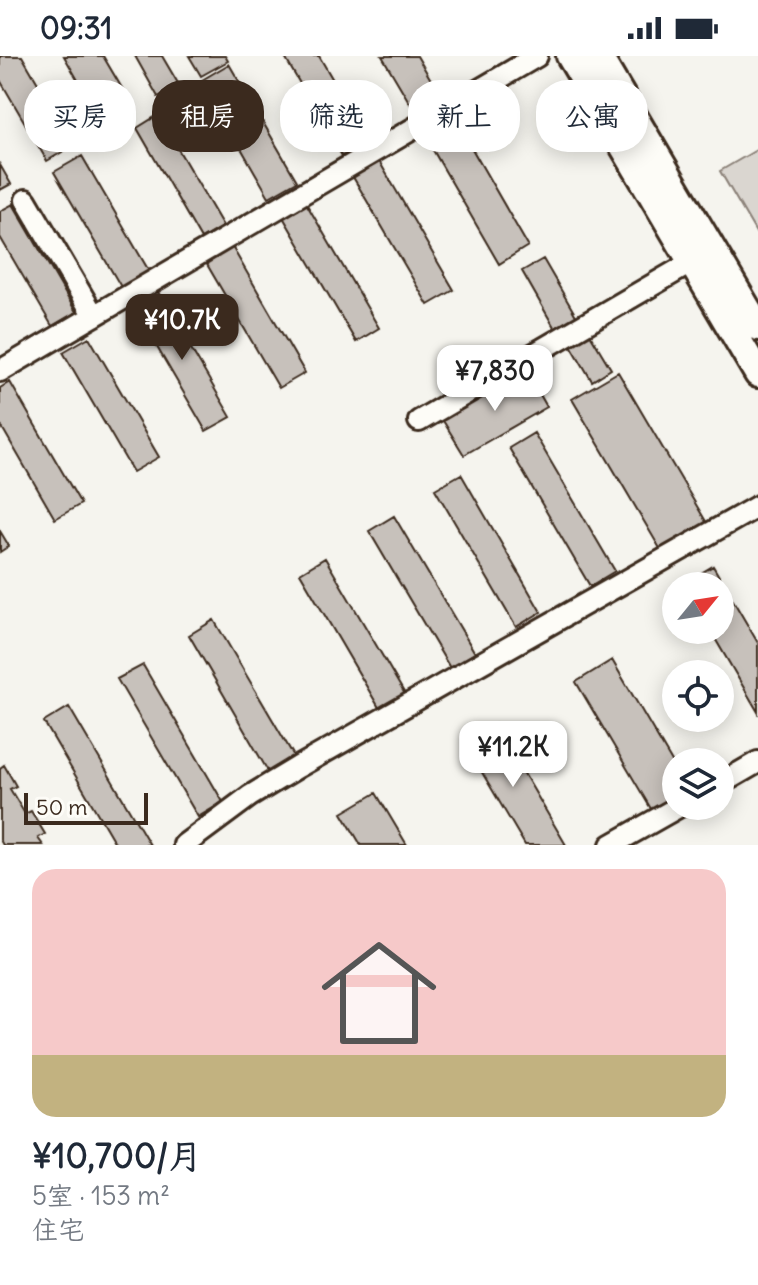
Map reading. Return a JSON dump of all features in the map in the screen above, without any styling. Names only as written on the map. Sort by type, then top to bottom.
[{"type":"main road","points":[[570,56],[758,374]]},
{"type":"main road","points":[[598,56],[758,327]]},
{"type":"lane","points":[[0,371],[537,56]]},
{"type":"lane","points":[[26,200],[94,316]]},
{"type":"lane","points":[[419,421],[692,262]]},
{"type":"lane","points":[[184,845],[250,796],[286,774],[758,506]]},
{"type":"lane","points":[[734,776],[758,762]]},
{"type":"lane","points":[[611,845],[662,816]]},
{"type":"shaded area","points":[[758,149],[758,236],[720,171]]},
{"type":"building","points":[[0,56],[22,56],[36,80],[24,80],[24,121],[0,80]]},
{"type":"building","points":[[64,56],[103,56],[117,80],[78,80]]},
{"type":"building","points":[[135,56],[162,56],[176,80],[152,80],[152,86]]},
{"type":"building","points":[[189,56],[225,56],[228,61],[201,76]]},
{"type":"building","points":[[284,56],[319,56],[333,80],[298,80]]},
{"type":"building","points":[[382,56],[417,56],[431,80],[408,80],[408,100]]},
{"type":"building","points":[[229,64],[238,80],[202,80]]},
{"type":"building","points":[[152,119],[152,152],[180,152],[223,226],[201,239],[137,128]]},
{"type":"building","points":[[264,124],[297,181],[269,197],[243,152],[264,152]]},
{"type":"building","points":[[42,152],[62,152],[47,161]]},
{"type":"building","points":[[434,152],[474,152],[528,246],[499,264]]},
{"type":"building","points":[[82,156],[149,271],[121,287],[54,172]]},
{"type":"building","points":[[379,161],[454,290],[428,305],[353,177]]},
{"type":"building","points":[[0,165],[11,184],[0,190]]},
{"type":"building","points":[[306,203],[379,328],[356,342],[283,217]]},
{"type":"building","points":[[13,204],[76,312],[52,326],[0,237],[0,211]]},
{"type":"building","points":[[231,245],[305,373],[279,388],[205,261]]},
{"type":"building","points":[[543,259],[579,321],[558,334],[522,271]]},
{"type":"building","points":[[158,292],[231,417],[206,431],[133,306]]},
{"type":"building","points":[[590,334],[611,369],[592,381],[571,345]]},
{"type":"building","points":[[89,337],[159,457],[133,472],[63,352]]},
{"type":"building","points":[[526,370],[547,407],[464,455],[442,419]]},
{"type":"building","points":[[618,372],[708,525],[662,552],[572,399]]},
{"type":"building","points":[[10,382],[81,504],[55,519],[0,424],[0,388]]},
{"type":"building","points":[[534,433],[615,571],[590,586],[509,448]]},
{"type":"building","points":[[461,474],[541,612],[516,627],[435,489]]},
{"type":"building","points":[[394,516],[475,653],[450,668],[369,531]]},
{"type":"building","points":[[0,531],[9,546],[0,552]]},
{"type":"building","points":[[325,558],[406,696],[381,711],[300,573]]},
{"type":"building","points":[[713,566],[717,572],[703,572]]},
{"type":"building","points":[[734,602],[758,643],[758,712],[734,671],[734,660],[728,660],[718,644],[734,644]]},
{"type":"building","points":[[214,620],[295,758],[269,773],[189,635]]},
{"type":"building","points":[[612,660],[664,748],[662,809],[654,814],[576,682]]},
{"type":"building","points":[[143,665],[223,802],[198,817],[117,679]]},
{"type":"building","points":[[69,707],[150,845],[116,845],[44,722]]},
{"type":"building","points":[[495,724],[566,845],[525,845],[464,742]]},
{"type":"building","points":[[4,765],[16,786],[10,789],[25,814],[31,811],[45,834],[38,838],[43,845],[3,845],[0,840],[0,768]]},
{"type":"building","points":[[376,793],[407,845],[361,845],[342,813]]}]
